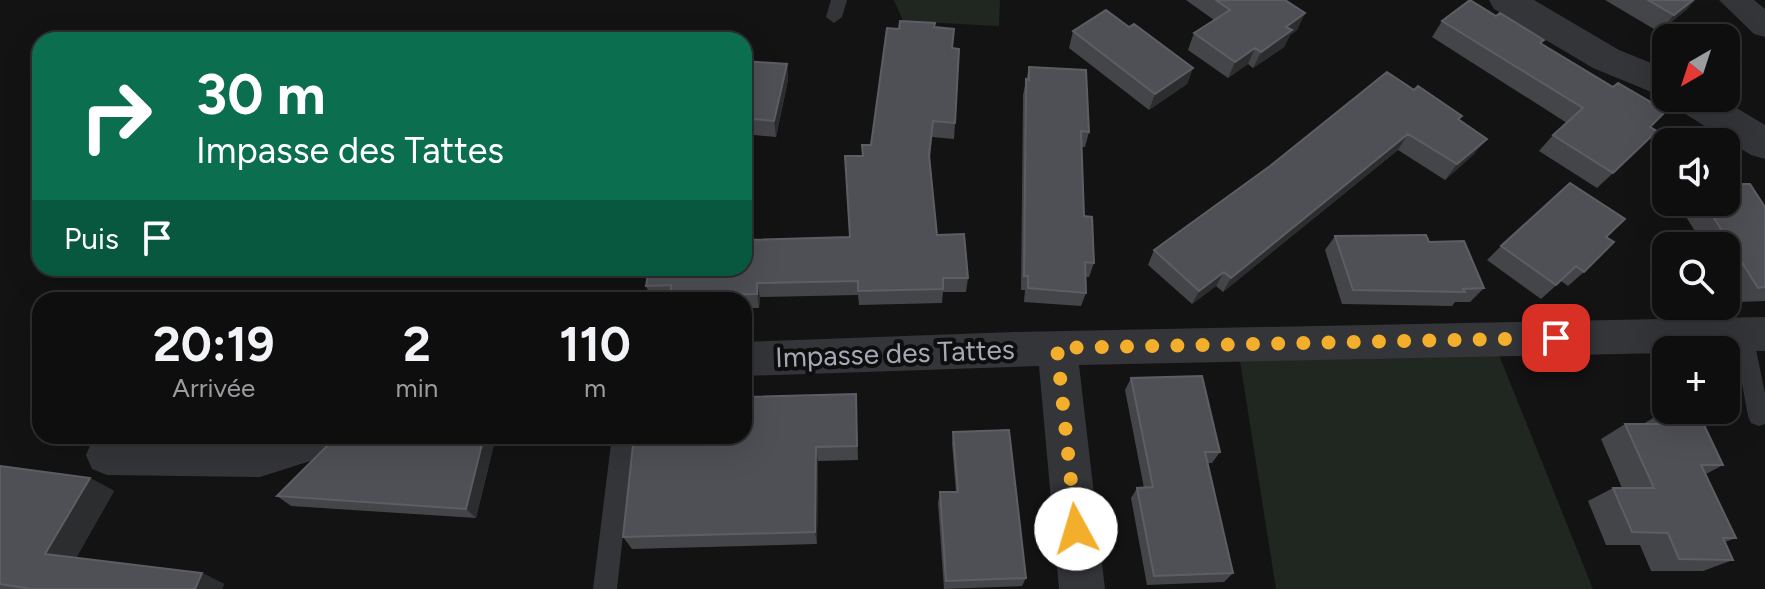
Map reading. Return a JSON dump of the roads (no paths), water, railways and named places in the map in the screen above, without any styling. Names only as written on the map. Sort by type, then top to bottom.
[{"type":"street","points":[[1507,0],[1606,59],[1652,78]]},
{"type":"street","points":[[1550,0],[1623,45],[1652,71]]},
{"type":"street","points":[[1734,0],[1765,26]]},
{"type":"street","points":[[1713,112],[1765,144]]},
{"type":"street","name":"Impasse des Tattes","points":[[752,359],[1057,348],[1754,334]]},
{"type":"street","points":[[1057,348],[1082,589]]},
{"type":"street","points":[[107,455],[260,457],[303,444]]},
{"type":"lane","points":[[1754,334],[1759,416]]},
{"type":"lane","points":[[605,589],[622,444]]}]
